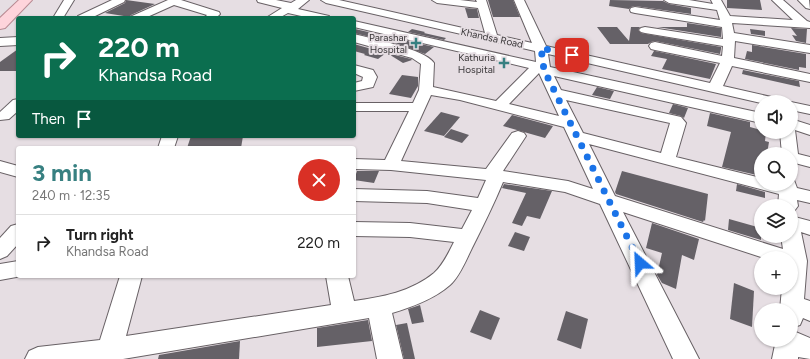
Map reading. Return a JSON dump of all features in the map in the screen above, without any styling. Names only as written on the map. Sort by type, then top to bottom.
[{"type":"main road","points":[[0,25],[26,0]]},
{"type":"main road","points":[[22,16],[37,0]]},
{"type":"main road","points":[[0,36],[16,22]]},
{"type":"street","points":[[59,16],[69,0]]},
{"type":"street","points":[[86,16],[120,0]]},
{"type":"street","points":[[262,0],[318,16]]},
{"type":"street","points":[[275,16],[304,0]]},
{"type":"street","name":"Khandsa Road","points":[[326,0],[386,15],[492,38],[541,63],[715,88],[754,97]]},
{"type":"street","points":[[386,15],[390,0]]},
{"type":"street","points":[[437,0],[482,3],[492,38]]},
{"type":"street","points":[[519,0],[541,63],[686,359]]},
{"type":"street","points":[[669,0],[719,4],[726,21],[728,40],[727,61],[715,88]]},
{"type":"street","points":[[777,0],[807,25]]},
{"type":"street","points":[[803,0],[810,6]]},
{"type":"street","points":[[140,16],[174,1],[215,14],[212,16]]},
{"type":"street","points":[[634,10],[726,21],[807,25]]},
{"type":"street","points":[[356,24],[541,63],[754,116]]},
{"type":"street","points":[[645,30],[810,49]]},
{"type":"street","points":[[356,40],[423,58],[428,63],[426,90],[390,165]]},
{"type":"street","points":[[0,42],[16,41]]},
{"type":"street","points":[[655,46],[810,78]]},
{"type":"street","points":[[499,106],[541,63]]},
{"type":"street","points":[[356,70],[368,73],[370,80],[364,86],[356,87]]},
{"type":"street","points":[[426,90],[460,96],[499,106],[667,159],[754,182]]},
{"type":"street","points":[[555,93],[676,120],[678,123],[667,159]]},
{"type":"street","points":[[356,107],[417,107]]},
{"type":"street","points":[[798,107],[810,110]]},
{"type":"street","points":[[798,126],[810,130]]},
{"type":"street","points":[[38,359],[109,355],[344,312],[379,307],[407,299],[429,288],[442,278],[456,259],[484,205],[494,174],[518,136]]},
{"type":"street","points":[[798,159],[810,162]]},
{"type":"street","points":[[356,164],[390,165],[472,174],[494,174],[568,187],[766,251]]},
{"type":"street","points":[[0,166],[16,171]]},
{"type":"street","points":[[788,193],[810,197]]},
{"type":"street","points":[[356,195],[427,197],[484,205]]},
{"type":"street","points":[[798,225],[810,228]]},
{"type":"street","points":[[0,228],[16,232]]},
{"type":"street","points":[[356,229],[398,228],[427,230],[467,237]]},
{"type":"street","points":[[0,251],[16,234]]},
{"type":"street","points":[[0,272],[16,269]]},
{"type":"street","points":[[109,355],[130,278]]},
{"type":"street","points":[[337,278],[344,312]]},
{"type":"street","points":[[379,307],[390,359]]},
{"type":"building","points":[[126,0],[155,4],[130,16],[105,13],[125,3]]},
{"type":"building","points":[[488,0],[513,0],[520,17],[493,17]]},
{"type":"building","points":[[610,0],[663,1],[669,4],[691,8],[691,14],[635,6],[629,9],[609,6]]},
{"type":"building","points":[[727,0],[760,0],[762,10],[727,8]]},
{"type":"building","points":[[465,8],[477,9],[479,18],[468,18]]},
{"type":"building","points":[[687,23],[721,28],[721,37],[657,27],[687,27]]},
{"type":"building","points":[[597,27],[617,27],[629,41],[631,27],[640,27],[638,30],[641,33],[721,47],[721,49],[720,54],[655,41],[648,44],[610,44]]},
{"type":"building","points":[[791,28],[807,29],[806,43],[796,41],[792,35],[797,36]]},
{"type":"building","points":[[356,29],[434,47],[425,54],[398,44],[356,34]]},
{"type":"building","points":[[412,29],[446,38],[444,40],[408,32]]},
{"type":"building","points":[[750,29],[765,31],[765,36],[751,34]]},
{"type":"building","points":[[356,45],[386,53],[378,59],[364,55],[365,54],[356,52]]},
{"type":"building","points":[[752,45],[806,54],[806,68],[799,67],[799,70],[745,59],[747,51],[752,52]]},
{"type":"building","points":[[16,50],[16,71],[0,71],[0,62]]},
{"type":"building","points":[[654,51],[716,64],[710,79],[662,69],[667,59],[651,56]]},
{"type":"building","points":[[387,53],[411,59],[412,60],[403,63]]},
{"type":"building","points":[[743,70],[799,81],[800,87],[742,74]]},
{"type":"building","points":[[402,75],[418,77],[418,86],[411,98],[389,94]]},
{"type":"building","points":[[597,87],[614,91],[610,99],[592,95]]},
{"type":"building","points":[[673,104],[688,108],[684,118],[669,113]]},
{"type":"building","points":[[441,112],[460,117],[444,136],[424,131]]},
{"type":"building","points":[[710,113],[750,122],[750,127],[754,128],[754,139],[765,139],[765,141],[769,142],[768,147],[754,147],[754,174],[722,167],[731,132],[707,126]]},
{"type":"building","points":[[512,115],[553,126],[545,138],[503,126]]},
{"type":"building","points":[[451,129],[469,135],[462,143],[444,137]]},
{"type":"building","points":[[190,138],[243,138],[241,146],[188,146]]},
{"type":"building","points":[[357,171],[379,171],[374,183],[356,180]]},
{"type":"building","points":[[622,171],[708,194],[705,221],[704,220],[703,222],[616,194],[615,192]]},
{"type":"building","points":[[504,184],[552,191],[540,219],[527,216],[522,226],[512,223],[526,193],[502,188]]},
{"type":"building","points":[[737,184],[754,189],[754,191],[765,192],[765,198],[736,191]]},
{"type":"building","points":[[729,219],[754,226],[754,238],[728,230]]},
{"type":"building","points":[[652,223],[699,239],[694,260],[682,255],[676,289],[662,283],[657,275],[662,253],[646,248]]},
{"type":"building","points":[[515,232],[530,237],[524,251],[508,246]]},
{"type":"building","points":[[734,283],[754,291],[752,327],[730,319]]},
{"type":"building","points":[[420,305],[424,322],[412,324],[408,309]]},
{"type":"building","points":[[480,310],[500,318],[491,340],[470,332]]},
{"type":"building","points":[[566,311],[588,319],[581,349],[557,340]]},
{"type":"building","points":[[368,320],[372,341],[317,347],[317,328]]},
{"type":"building","points":[[407,323],[415,359],[404,359],[396,325]]},
{"type":"building","points":[[240,341],[239,359],[158,359],[159,355]]},
{"type":"place","name":"Parashar Hospital","points":[[416,43]]},
{"type":"place","name":"Kathuria Hospital","points":[[504,63]]},
{"type":"route","points":[[572,55],[541,48],[542,66],[640,263]]}]
